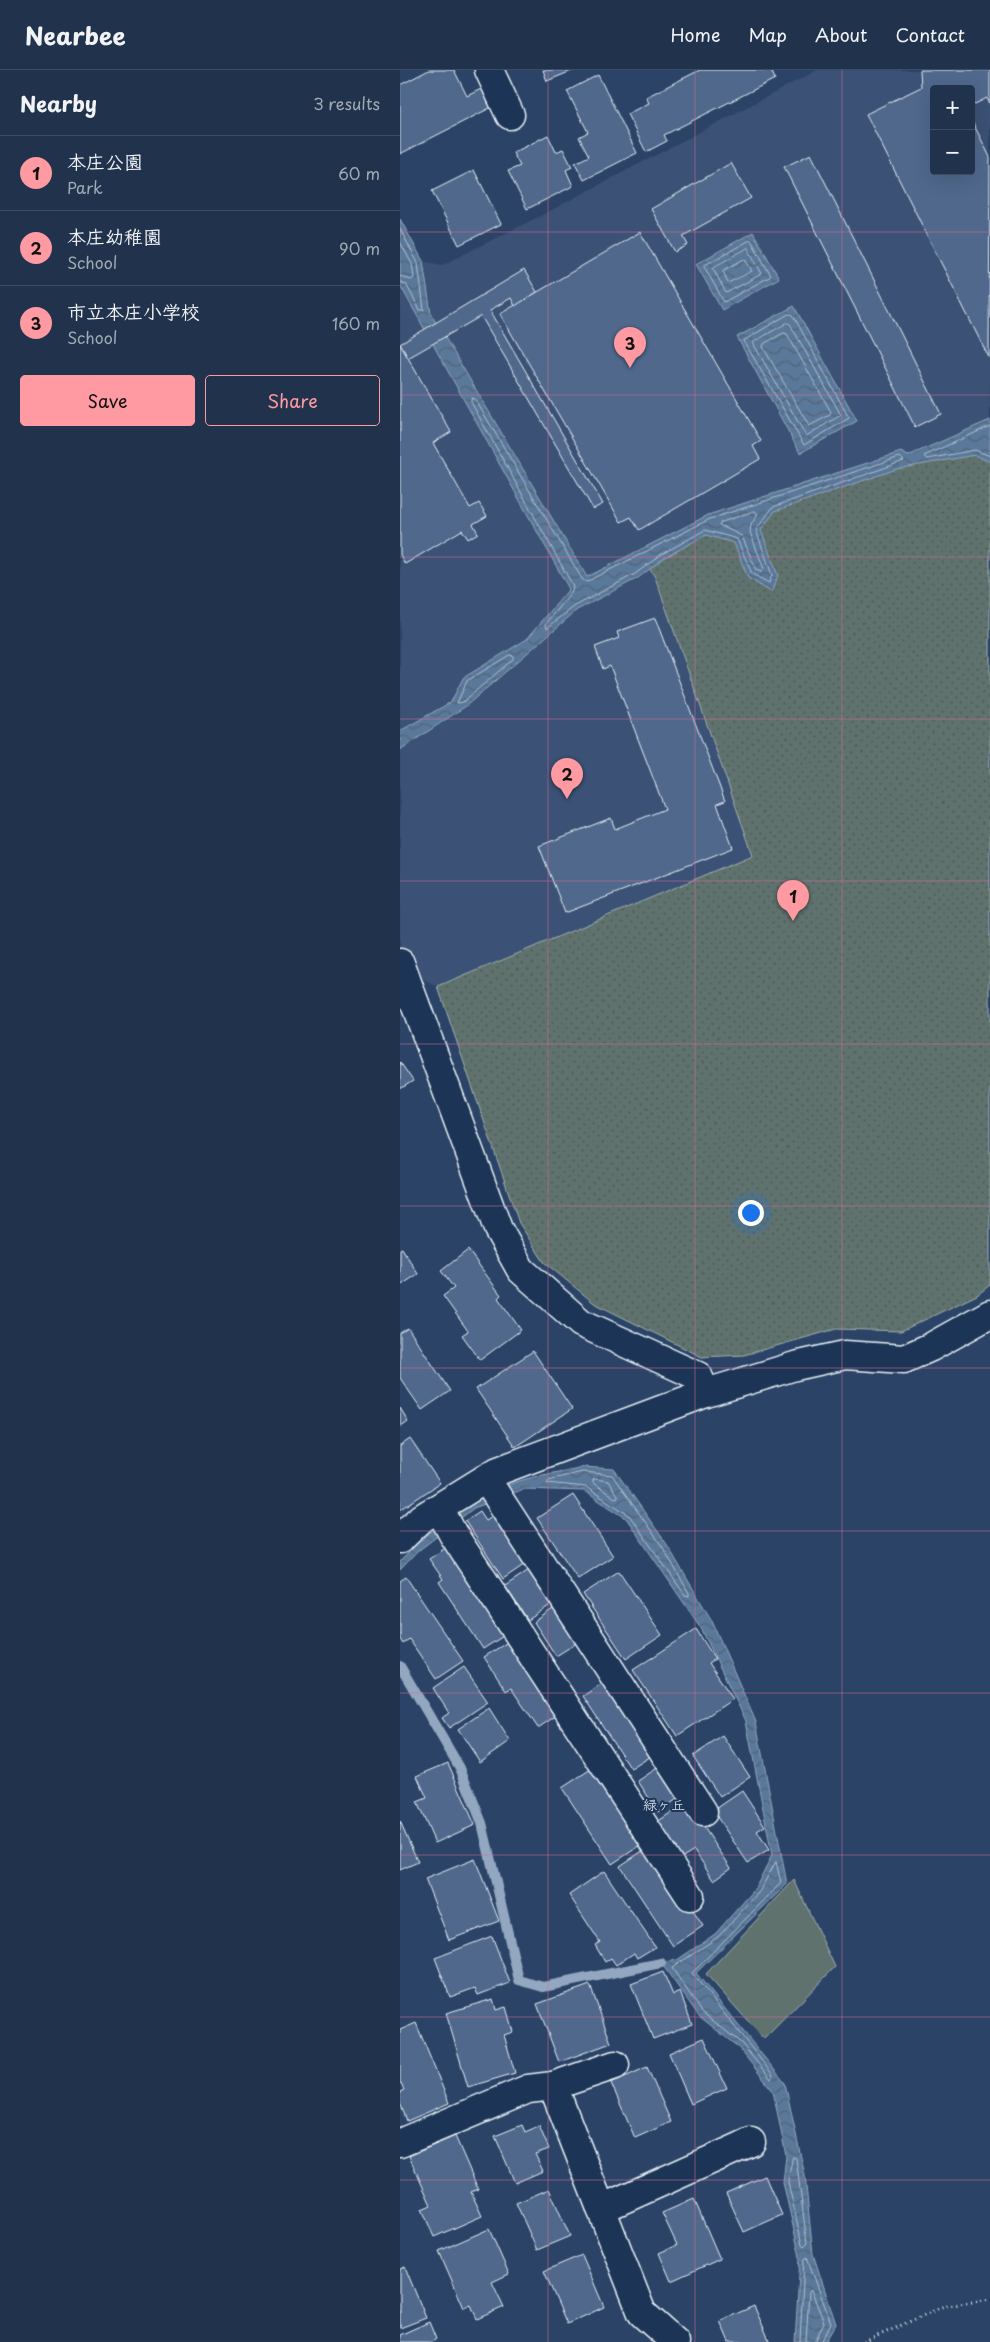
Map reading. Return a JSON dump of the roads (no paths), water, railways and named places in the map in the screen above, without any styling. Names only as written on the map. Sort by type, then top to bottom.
[{"type":"street","points":[[489,70],[510,115]]},
{"type":"street","points":[[403,974],[498,1229],[521,1270],[581,1323],[698,1376],[706,1393]]},
{"type":"street","points":[[400,1539],[422,1518],[498,1472],[706,1393],[795,1366],[845,1355],[904,1360],[990,1314]]},
{"type":"street","points":[[486,1479],[703,1812]]},
{"type":"street","points":[[439,1508],[453,1534],[690,1896]]},
{"type":"street","points":[[400,2143],[528,2089],[553,2086],[615,2065]]},
{"type":"street","points":[[553,2086],[642,2313],[676,2342]]},
{"type":"street","points":[[601,2209],[751,2142]]},
{"type":"water","points":[[400,219],[423,261],[431,314],[587,577],[708,515],[901,452],[908,456],[990,420],[990,462],[975,455],[897,469],[775,511],[761,530],[778,576],[771,592],[748,578],[734,543],[706,535],[664,558],[638,578],[577,610],[466,706],[400,750],[400,731],[451,702],[463,678],[527,639],[569,589],[400,285]]},
{"type":"water","points":[[753,232],[779,278],[722,310],[696,264]]},
{"type":"water","points":[[794,306],[857,421],[800,453],[737,337]]},
{"type":"water","points":[[583,1467],[614,1469],[666,1543],[712,1621],[756,1722],[787,1884],[696,1973],[785,2083],[805,2176],[813,2254],[836,2324],[825,2342],[795,2342],[800,2257],[783,2182],[786,2156],[773,2091],[738,2047],[699,2016],[661,1963],[677,1960],[715,1934],[755,1889],[772,1855],[746,1721],[701,1628],[626,1518],[584,1491],[524,1489],[474,1508],[418,1551],[400,1570],[400,1562],[424,1537],[468,1505],[500,1488],[516,1482]]},
{"type":"waterway","points":[[400,1666],[460,1768],[482,1823],[519,1980],[543,1987],[661,1963]]},
{"type":"place","name":"市立本庄小学校","points":[[630,368]]},
{"type":"place","name":"本庄幼稚園","points":[[567,799]]},
{"type":"place","name":"本庄公園","points":[[793,921]]},
{"type":"district","name":"緑ヶ丘","points":[[664,1804]]}]
